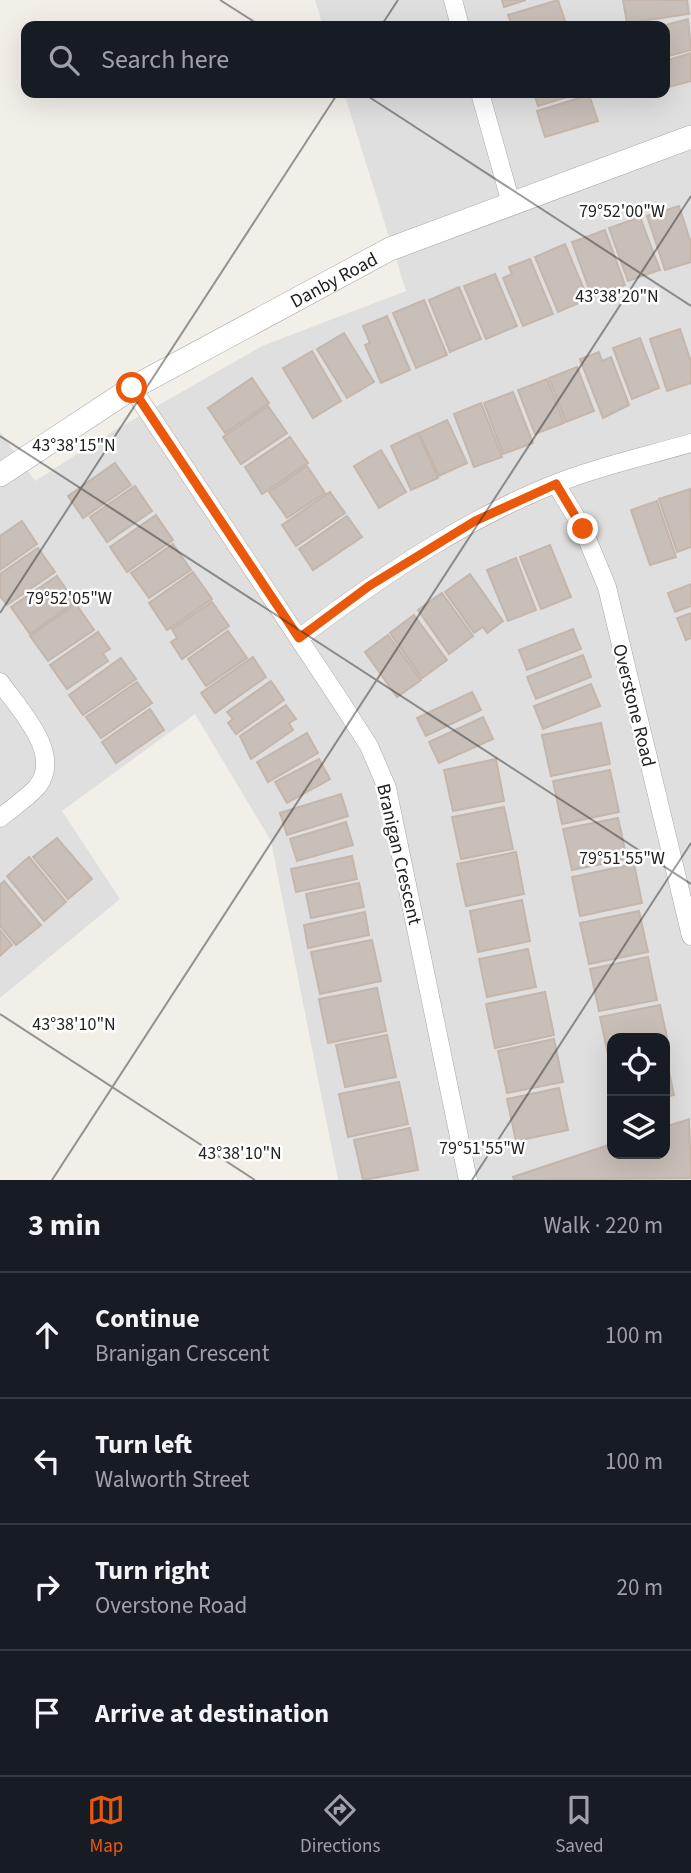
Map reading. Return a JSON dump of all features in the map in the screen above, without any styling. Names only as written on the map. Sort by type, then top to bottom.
[{"type":"street","points":[[453,0],[459,21]]},
{"type":"street","points":[[481,98],[511,203]]},
{"type":"street","name":"Danby Road","points":[[0,475],[132,388],[390,249],[691,138]]},
{"type":"street","name":"Branigan Crescent","points":[[132,388],[369,746],[387,788],[468,1180]]},
{"type":"street","points":[[299,638],[369,586],[475,521],[556,484],[691,443]]},
{"type":"street","name":"Overstone Road","points":[[556,484],[583,529],[607,587],[691,936]]},
{"type":"street","points":[[0,682],[36,734],[46,757],[44,774],[38,786],[0,818]]},
{"type":"shaded area","points":[[315,0],[691,0],[691,1180],[338,1180],[271,841],[195,714],[62,811],[120,899],[0,998],[0,432],[35,481],[115,430],[262,346],[406,291],[346,98],[670,98],[670,21],[321,21]]},
{"type":"building","points":[[502,0],[526,0],[504,7]]},
{"type":"building","points":[[558,0],[565,21],[510,21],[508,15]]},
{"type":"building","points":[[623,0],[687,0],[689,14],[627,21]]},
{"type":"building","points":[[688,19],[691,50],[670,56],[670,24]]},
{"type":"building","points":[[691,53],[691,81],[670,87],[670,59]]},
{"type":"building","points":[[536,98],[564,98],[538,106]]},
{"type":"building","points":[[579,98],[590,98],[598,121],[545,137],[537,111]]},
{"type":"building","points":[[679,206],[691,243],[691,262],[665,270],[647,216]]},
{"type":"building","points":[[640,217],[660,270],[628,281],[609,228]]},
{"type":"building","points":[[605,230],[625,285],[592,297],[572,242]]},
{"type":"building","points":[[565,244],[588,299],[558,312],[535,257]]},
{"type":"building","points":[[530,259],[553,314],[523,326],[503,278],[512,274],[509,267]]},
{"type":"building","points":[[495,274],[517,326],[486,339],[464,286]]},
{"type":"building","points":[[459,287],[481,339],[450,352],[429,300]]},
{"type":"building","points":[[424,300],[447,355],[416,368],[393,313]]},
{"type":"building","points":[[387,316],[410,370],[381,383],[365,345],[370,343],[363,326]]},
{"type":"building","points":[[680,329],[691,362],[691,383],[667,391],[650,339]]},
{"type":"building","points":[[344,333],[374,382],[347,398],[317,349]]},
{"type":"building","points":[[640,338],[659,388],[632,399],[613,348]]},
{"type":"building","points":[[312,351],[341,401],[313,418],[283,368]]},
{"type":"building","points":[[599,352],[602,361],[611,357],[629,405],[603,418],[580,359]]},
{"type":"building","points":[[577,367],[594,411],[566,422],[549,378]]},
{"type":"building","points":[[252,378],[269,403],[225,433],[208,408]]},
{"type":"building","points":[[547,379],[564,423],[535,434],[518,390]]},
{"type":"building","points":[[513,392],[533,443],[503,454],[484,403]]},
{"type":"building","points":[[481,403],[502,457],[474,467],[454,414]]},
{"type":"building","points":[[268,406],[287,433],[241,464],[223,437]]},
{"type":"building","points":[[447,420],[467,463],[439,476],[419,433]]},
{"type":"building","points":[[418,433],[438,478],[411,490],[391,446]]},
{"type":"building","points":[[290,437],[308,463],[262,494],[245,467]]},
{"type":"building","points":[[381,450],[406,492],[379,508],[354,466]]},
{"type":"building","points":[[115,463],[131,485],[83,518],[68,496]]},
{"type":"building","points":[[307,466],[325,493],[287,518],[269,492]]},
{"type":"building","points":[[135,486],[152,511],[107,542],[90,517]]},
{"type":"building","points":[[690,489],[691,547],[677,552],[659,499]]},
{"type":"building","points":[[330,492],[345,513],[296,546],[282,525]]},
{"type":"building","points":[[657,501],[676,557],[650,565],[631,510]]},
{"type":"building","points":[[156,515],[173,540],[127,572],[110,547]]},
{"type":"building","points":[[347,516],[362,537],[313,570],[299,549]]},
{"type":"building","points":[[22,521],[37,544],[0,570],[0,536]]},
{"type":"building","points":[[173,544],[191,570],[149,598],[131,573]]},
{"type":"building","points":[[550,545],[571,597],[541,609],[520,557]]},
{"type":"building","points":[[38,548],[55,572],[7,605],[0,596],[0,574]]},
{"type":"building","points":[[516,558],[536,610],[508,621],[487,570]]},
{"type":"building","points":[[193,572],[212,599],[167,630],[149,603]]},
{"type":"building","points":[[470,574],[503,621],[487,633],[483,627],[474,633],[445,592]]},
{"type":"building","points":[[57,576],[75,602],[30,634],[11,607]]},
{"type":"building","points":[[691,584],[691,606],[675,612],[668,593]]},
{"type":"building","points":[[442,593],[473,636],[449,654],[418,610]]},
{"type":"building","points":[[212,602],[229,626],[182,659],[171,642],[177,638],[172,629]]},
{"type":"building","points":[[76,604],[94,630],[48,661],[30,636]]},
{"type":"building","points":[[691,613],[691,638],[686,640],[677,618]]},
{"type":"building","points":[[414,615],[447,660],[422,678],[390,633]]},
{"type":"building","points":[[573,629],[581,649],[527,670],[519,650]]},
{"type":"building","points":[[228,631],[247,658],[206,686],[188,659]]},
{"type":"building","points":[[98,632],[110,649],[103,653],[108,661],[67,689],[50,665]]},
{"type":"building","points":[[388,635],[421,680],[397,697],[365,652]]},
{"type":"building","points":[[583,655],[591,677],[536,699],[527,677]]},
{"type":"building","points":[[253,657],[266,677],[215,713],[201,693]]},
{"type":"building","points":[[121,658],[136,679],[83,715],[69,695]]},
{"type":"building","points":[[271,681],[284,700],[236,734],[228,723],[233,719],[227,712]]},
{"type":"building","points":[[137,682],[152,703],[101,738],[86,717]]},
{"type":"building","points":[[591,684],[600,706],[543,729],[534,706]]},
{"type":"building","points":[[472,692],[481,710],[426,736],[417,718]]},
{"type":"building","points":[[286,705],[296,719],[289,723],[293,730],[251,759],[240,736]]},
{"type":"building","points":[[150,709],[164,730],[116,763],[102,742]]},
{"type":"building","points":[[483,717],[493,739],[439,763],[429,742]]},
{"type":"building","points":[[601,723],[610,764],[551,776],[542,735]]},
{"type":"building","points":[[307,733],[318,753],[268,782],[257,762]]},
{"type":"building","points":[[319,759],[330,779],[287,803],[275,782]]},
{"type":"building","points":[[496,759],[504,801],[453,811],[444,770]]},
{"type":"building","points":[[610,770],[619,812],[562,824],[553,781]]},
{"type":"building","points":[[341,794],[348,816],[287,835],[280,813]]},
{"type":"building","points":[[504,807],[513,849],[461,859],[452,817]]},
{"type":"building","points":[[618,818],[627,859],[572,870],[563,829]]},
{"type":"building","points":[[346,822],[353,845],[297,861],[290,839]]},
{"type":"building","points":[[57,838],[92,879],[68,899],[33,857]]},
{"type":"building","points":[[516,852],[524,894],[466,906],[457,864]]},
{"type":"building","points":[[352,856],[357,879],[296,892],[291,869]]},
{"type":"building","points":[[29,857],[66,902],[44,921],[7,876]]},
{"type":"building","points":[[634,864],[642,903],[580,916],[572,877]]},
{"type":"building","points":[[4,881],[41,925],[16,945],[0,926],[0,885]]},
{"type":"building","points":[[359,883],[364,907],[311,918],[306,894]]},
{"type":"building","points":[[522,900],[530,941],[478,952],[470,911]]},
{"type":"building","points":[[639,911],[648,952],[589,964],[580,923]]},
{"type":"building","points":[[365,912],[369,935],[308,948],[304,925]]},
{"type":"building","points":[[0,930],[12,945],[0,956]]},
{"type":"building","points":[[372,940],[381,981],[320,994],[311,952]]},
{"type":"building","points":[[528,949],[536,987],[487,997],[479,959]]},
{"type":"building","points":[[648,957],[657,1000],[599,1011],[590,969]]},
{"type":"building","points":[[377,988],[386,1031],[328,1043],[319,999]]},
{"type":"building","points":[[545,992],[554,1035],[495,1048],[486,1004]]},
{"type":"building","points":[[660,1005],[666,1033],[607,1033],[607,1050],[600,1017]]},
{"type":"building","points":[[387,1035],[396,1077],[345,1087],[336,1045]]},
{"type":"building","points":[[554,1039],[563,1082],[507,1093],[498,1051]]},
{"type":"building","points":[[670,1076],[674,1095],[670,1096]]},
{"type":"building","points":[[399,1082],[408,1124],[348,1137],[339,1094]]},
{"type":"building","points":[[559,1088],[568,1130],[516,1141],[507,1099]]},
{"type":"building","points":[[689,1119],[691,1178],[514,1180],[513,1177],[607,1146],[607,1159],[670,1159],[670,1125]]},
{"type":"building","points":[[410,1128],[418,1170],[363,1180],[354,1140]]},
{"type":"route","points":[[132,388],[299,638],[369,586],[475,521],[556,484],[583,529]]}]
